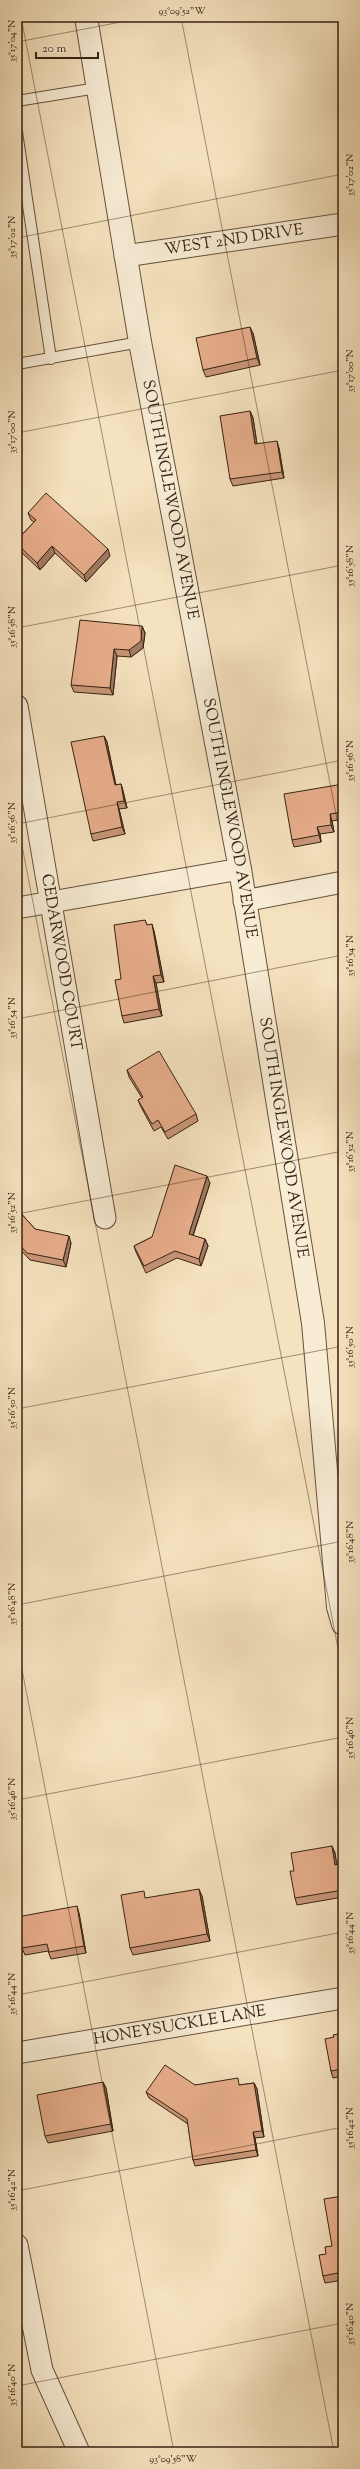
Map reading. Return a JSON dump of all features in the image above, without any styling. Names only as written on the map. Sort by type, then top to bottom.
[{"type":"street","name":"SOUTH INGLEWOOD AVENUE","points":[[86,17],[124,256],[240,869],[312,1323],[338,1607],[343,1624]]},
{"type":"street","name":"WEST 2ND DRIVE","points":[[124,256],[343,224]]},
{"type":"street","name":"CEDARWOOD COURT","points":[[17,706],[105,1218]]},
{"type":"street","points":[[17,908],[240,869]]},
{"type":"street","points":[[244,901],[343,882]]},
{"type":"street","name":"HONEYSUCKLE LANE","points":[[17,2054],[343,1998]]},
{"type":"street","points":[[17,2245],[42,2370],[79,2452]]},
{"type":"lane","points":[[17,101],[97,88]]},
{"type":"lane","points":[[17,132],[51,359]]},
{"type":"lane","points":[[17,364],[140,342]]},
{"type":"building","points":[[250,327],[257,358],[203,370],[196,338]]},
{"type":"building","points":[[250,411],[255,444],[277,441],[282,472],[230,479],[220,416]]},
{"type":"building","points":[[46,493],[108,549],[84,575],[52,546],[37,563],[17,544],[17,540],[36,520],[28,513]]},
{"type":"building","points":[[80,620],[142,626],[141,641],[129,650],[114,649],[110,688],[71,685]]},
{"type":"building","points":[[104,736],[115,785],[121,784],[124,801],[117,802],[122,827],[91,834],[71,742]]},
{"type":"building","points":[[343,784],[343,812],[330,814],[331,825],[317,827],[319,835],[292,840],[284,794]]},
{"type":"building","points":[[145,920],[147,925],[152,924],[161,975],[153,976],[159,1009],[122,1016],[115,980],[121,979],[114,925]]},
{"type":"building","points":[[159,1051],[196,1114],[165,1132],[158,1120],[152,1124],[138,1100],[143,1097],[127,1070]]},
{"type":"building","points":[[175,1165],[207,1176],[189,1234],[205,1239],[199,1259],[175,1251],[144,1266],[134,1246],[152,1237]]},
{"type":"building","points":[[17,1209],[35,1229],[69,1236],[63,1260],[27,1253],[17,1242]]},
{"type":"building","points":[[332,1846],[335,1865],[338,1864],[343,1890],[295,1898],[290,1871],[294,1871],[291,1853]]},
{"type":"building","points":[[199,1889],[207,1934],[130,1948],[121,1895],[144,1891],[145,1898]]},
{"type":"building","points":[[77,1906],[84,1946],[49,1952],[47,1944],[22,1948],[17,1917]]},
{"type":"building","points":[[343,2033],[343,2069],[331,2071],[325,2039],[334,2037],[333,2035]]},
{"type":"building","points":[[165,2065],[195,2085],[238,2078],[239,2085],[254,2083],[262,2131],[253,2132],[256,2150],[193,2160],[187,2119],[146,2092]]},
{"type":"building","points":[[103,2082],[111,2124],[45,2136],[37,2095]]},
{"type":"building","points":[[343,2196],[343,2272],[323,2276],[319,2255],[326,2254],[325,2247],[332,2246],[324,2199]]}]
